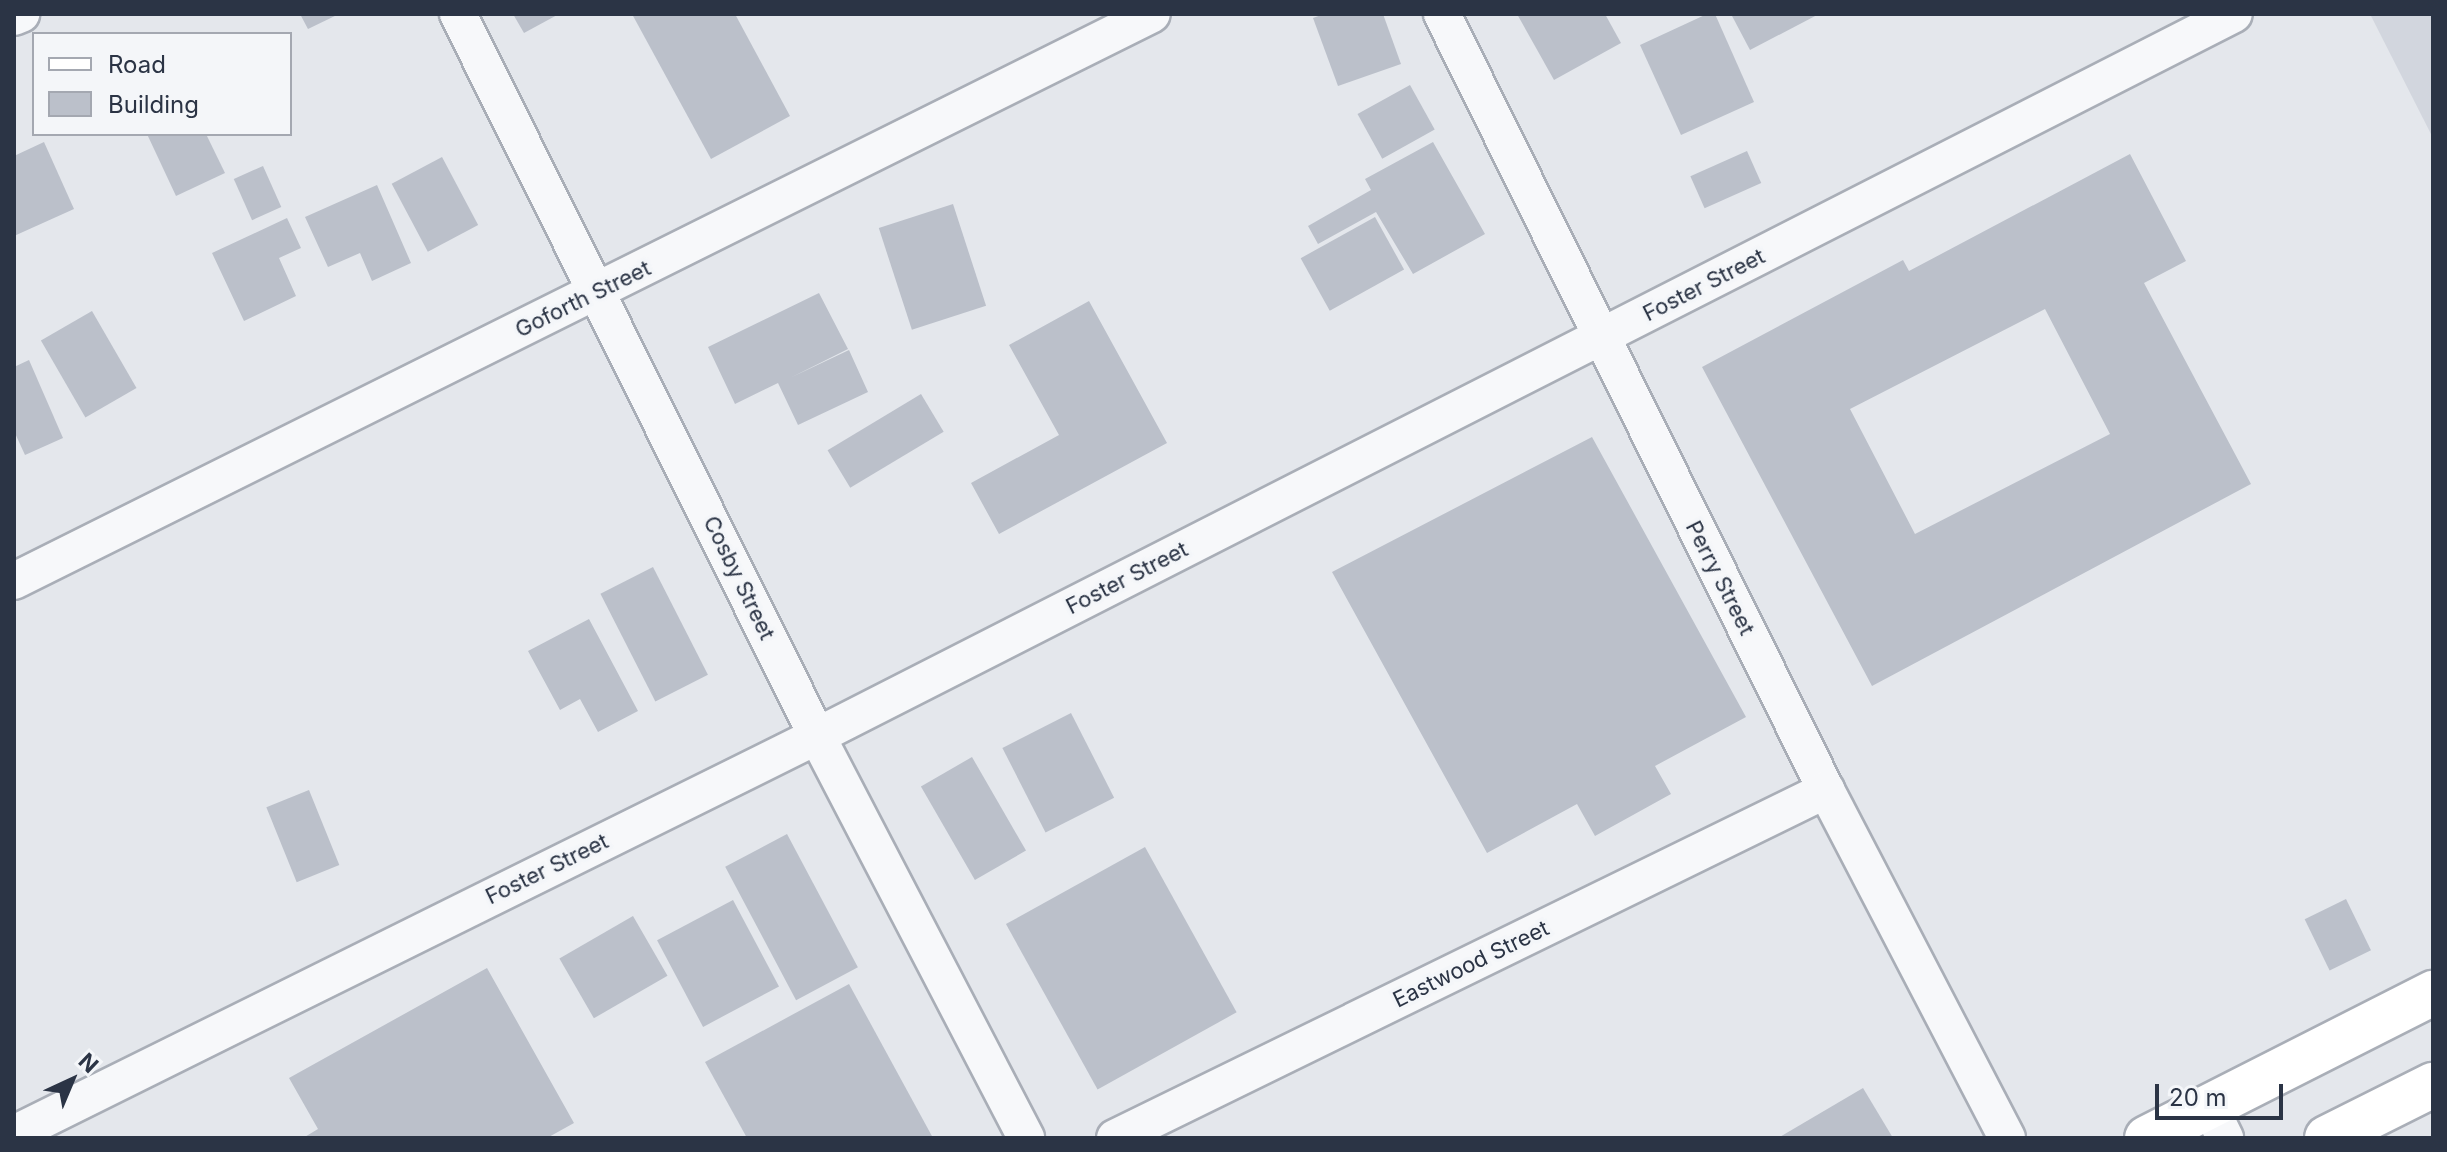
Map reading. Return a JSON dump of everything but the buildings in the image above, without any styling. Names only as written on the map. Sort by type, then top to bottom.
[{"type":"main road","points":[[2147,1138],[2217,1122],[2433,993]]},
{"type":"main road","points":[[2327,1138],[2433,1085]]},
{"type":"street","points":[[14,17],[21,14]]},
{"type":"street","name":"Cosby Street","points":[[458,14],[817,736],[1026,1138]]},
{"type":"street","name":"Goforth Street","points":[[14,581],[1152,14]]},
{"type":"street","name":"Perry Street","points":[[1442,14],[1826,790],[2007,1138]]},
{"type":"street","name":"Foster Street","points":[[22,1125],[817,736],[2234,14]]},
{"type":"street","name":"Eastwood Street","points":[[1115,1138],[1826,790]]},
{"type":"shaded area","points":[[2370,14],[2433,14],[2433,138]]}]
